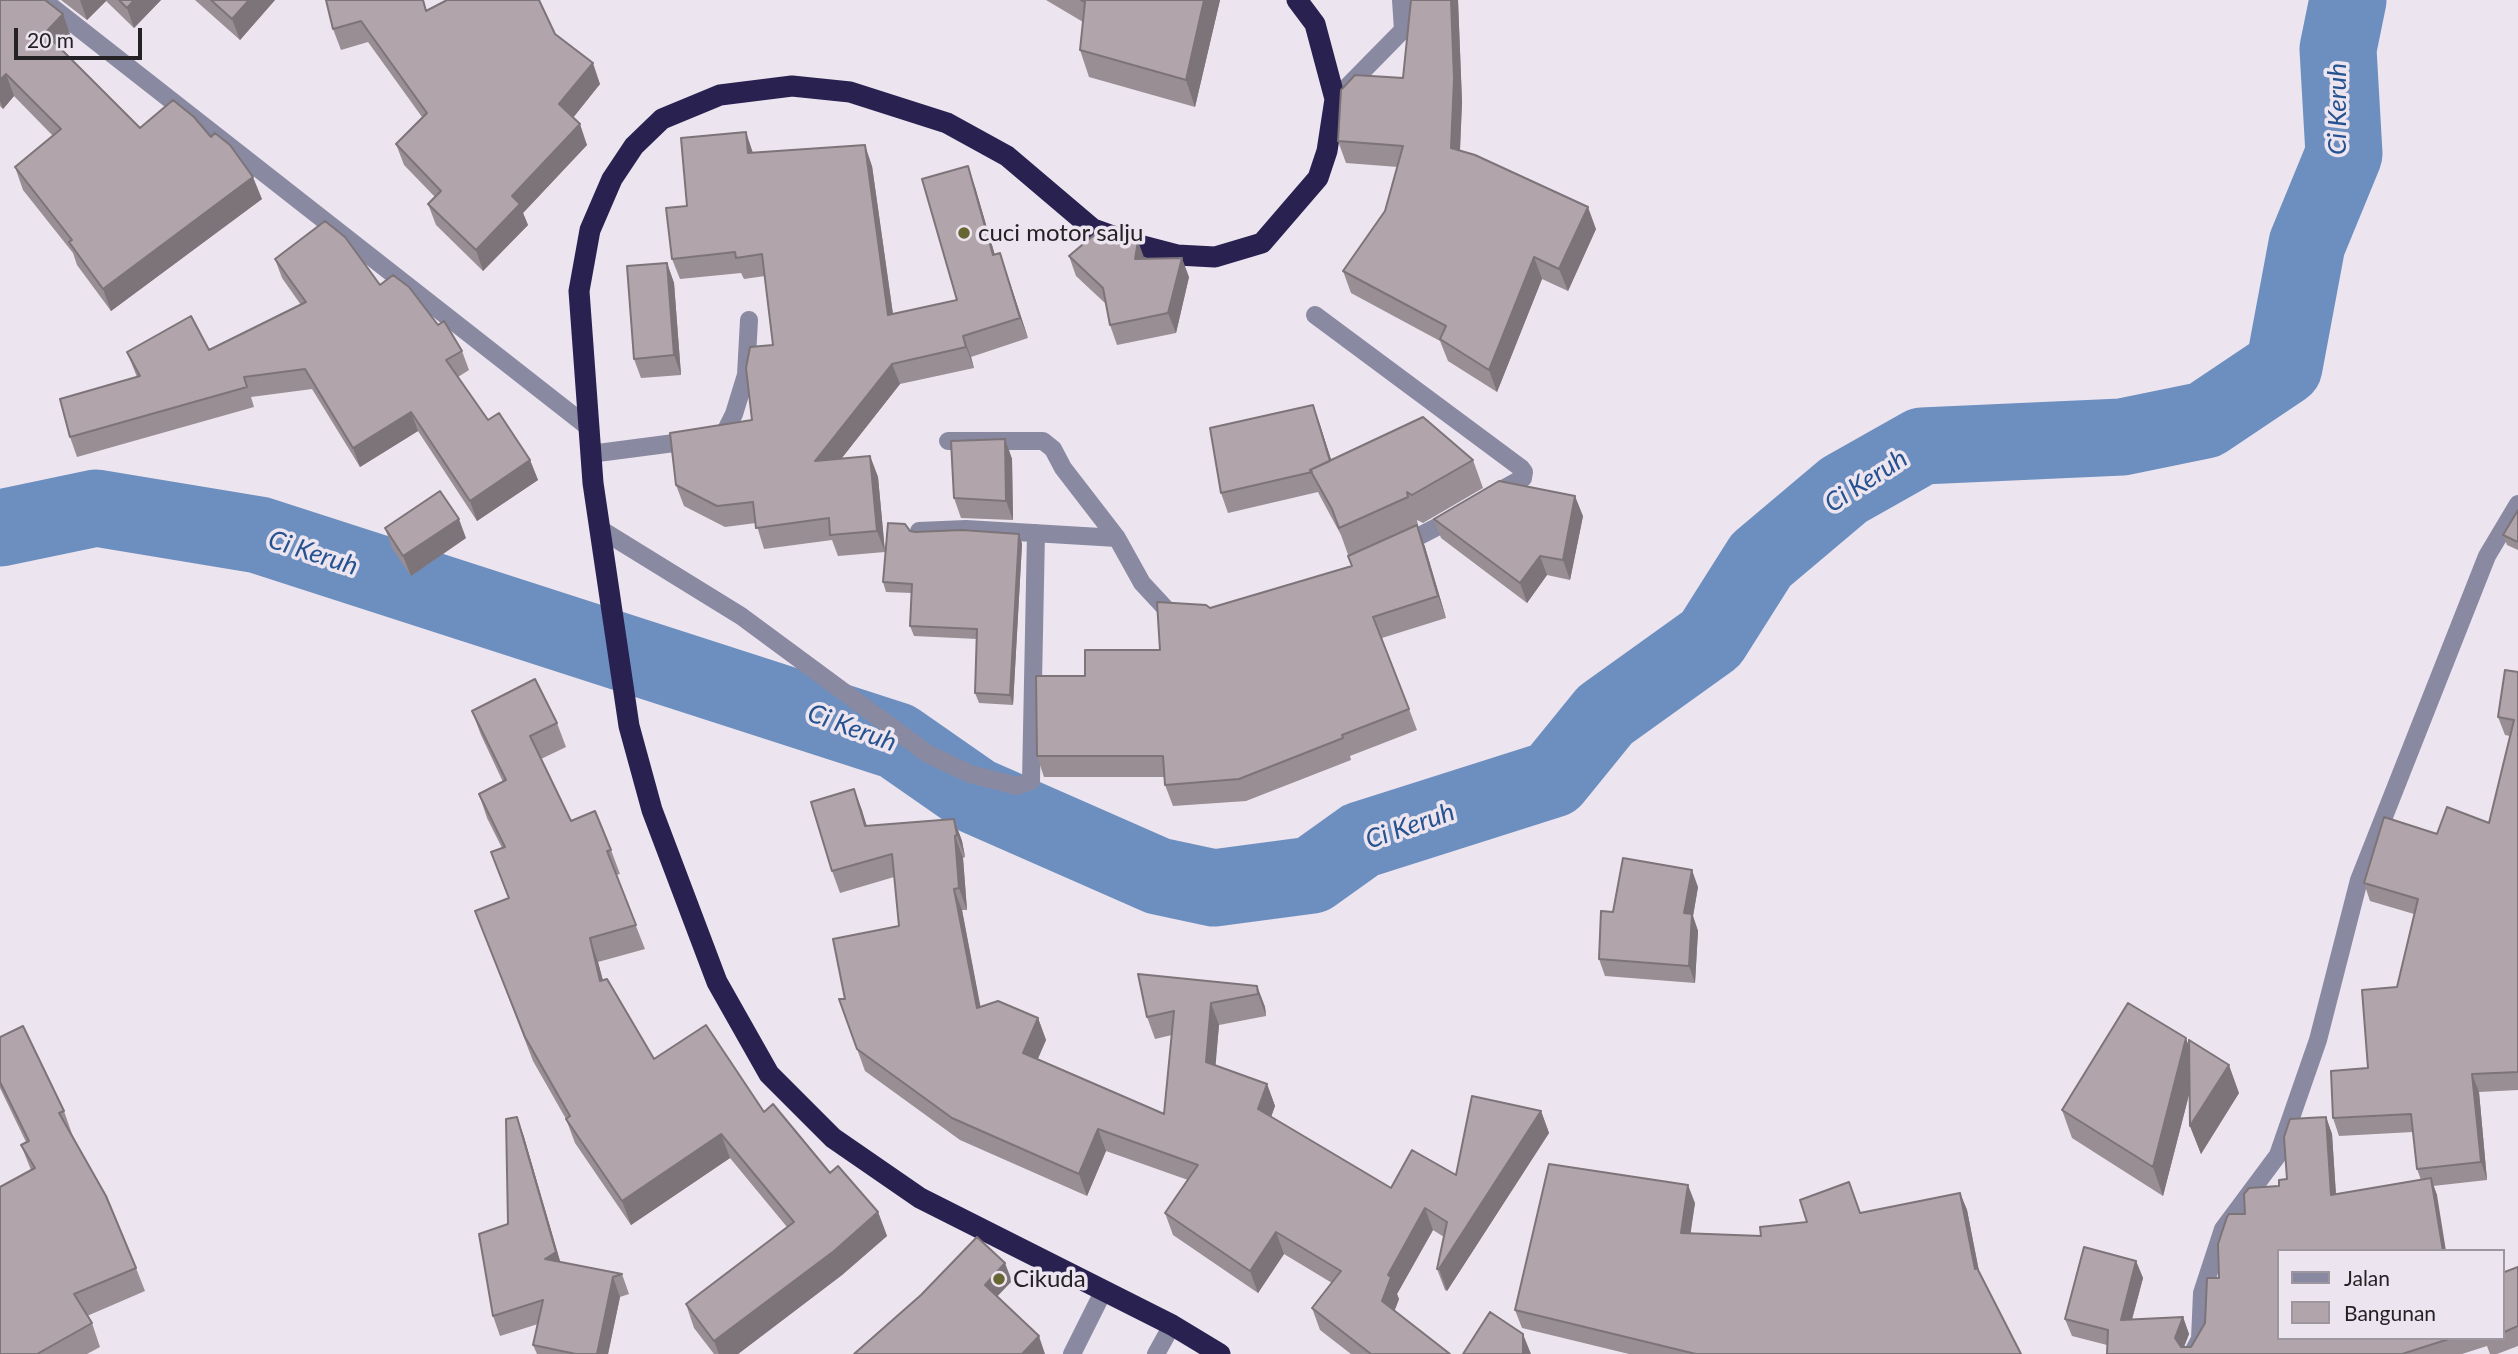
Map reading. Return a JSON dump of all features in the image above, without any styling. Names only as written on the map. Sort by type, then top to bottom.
[{"type":"highway","points":[[1220,1354],[1172,1325],[920,1198],[833,1138],[769,1074],[717,982],[652,810],[629,726],[590,454],[579,291],[590,230],[612,179],[634,146],[662,119],[720,95],[792,86],[850,92],[947,123],[1007,156],[1093,229],[1177,255],[1215,257],[1262,243],[1318,178],[1327,151],[1335,99],[1315,24],[1297,0]]},
{"type":"street","points":[[44,0],[589,428]]},
{"type":"street","points":[[1335,99],[1403,30],[1401,0]]},
{"type":"street","points":[[1315,315],[1524,472],[1523,478],[1428,533],[1381,554]]},
{"type":"street","points":[[590,454],[705,439],[724,434],[734,414],[746,375],[749,320]]},
{"type":"street","points":[[948,441],[1043,441],[1053,449],[1063,468],[1117,538],[1142,583],[1168,611],[1195,616]]},
{"type":"street","points":[[2192,1354],[2200,1339],[2202,1293],[2223,1229],[2278,1155],[2318,1040],[2359,880],[2487,556],[2518,504]]},
{"type":"street","points":[[919,530],[966,529],[1117,538]]},
{"type":"street","points":[[601,539],[741,616],[928,754],[970,774],[1017,786],[1031,780],[1036,533]]},
{"type":"street","points":[[1072,1354],[1103,1292]]},
{"type":"street","points":[[1156,1354],[1172,1325]]},
{"type":"building","points":[[0,0],[45,0],[63,14],[45,33],[140,128],[173,100],[194,117],[211,137],[215,133],[230,145],[253,177],[103,289],[69,242],[72,240],[15,167],[61,129],[6,74],[0,80]]},
{"type":"building","points":[[119,0],[134,0],[127,8]]},
{"type":"building","points":[[211,0],[249,0],[232,19]]},
{"type":"building","points":[[326,0],[423,0],[426,11],[447,0],[539,0],[555,34],[593,63],[559,104],[580,124],[512,196],[520,204],[476,250],[428,204],[441,191],[396,144],[427,113],[361,21],[333,29]]},
{"type":"building","points":[[1081,0],[1204,0],[1186,80],[1080,50],[1085,2]]},
{"type":"building","points":[[1411,0],[1451,0],[1454,79],[1451,148],[1475,155],[1588,207],[1559,269],[1534,257],[1489,370],[1440,339],[1446,326],[1343,271],[1385,211],[1403,146],[1338,141],[1341,90],[1355,75],[1403,78]]},
{"type":"building","points":[[746,132],[748,153],[865,145],[888,315],[957,300],[922,179],[968,166],[993,255],[1000,253],[1020,318],[963,336],[966,347],[892,364],[815,461],[870,456],[877,531],[830,535],[829,518],[756,528],[753,502],[717,506],[676,485],[670,433],[752,420],[746,368],[750,347],[773,345],[762,254],[736,258],[735,252],[672,259],[666,208],[687,206],[681,138]]},
{"type":"building","points":[[325,221],[345,237],[380,285],[393,275],[409,287],[438,325],[444,321],[462,351],[446,360],[488,420],[499,413],[530,460],[470,501],[411,412],[353,448],[305,369],[244,377],[247,387],[70,437],[60,399],[140,376],[127,352],[191,316],[209,350],[306,302],[275,259]]},
{"type":"building","points":[[1101,229],[1138,241],[1135,259],[1182,258],[1168,313],[1110,325],[1103,288],[1069,256]]},
{"type":"building","points":[[667,263],[674,355],[634,359],[627,266]]},
{"type":"building","points":[[1313,405],[1330,461],[1310,470],[1312,472],[1221,493],[1210,428]]},
{"type":"building","points":[[1423,417],[1473,460],[1412,495],[1407,492],[1408,497],[1339,528],[1332,509],[1310,470]]},
{"type":"building","points":[[1005,439],[1006,501],[954,498],[951,441]]},
{"type":"building","points":[[1499,481],[1575,496],[1563,560],[1540,556],[1520,583],[1434,519]]},
{"type":"building","points":[[440,491],[459,519],[403,556],[385,528]]},
{"type":"building","points":[[2518,510],[2518,542],[2503,535]]},
{"type":"building","points":[[888,523],[905,524],[910,531],[915,532],[962,530],[1019,534],[1010,695],[975,693],[977,629],[910,626],[912,584],[883,582]]},
{"type":"building","points":[[1417,525],[1438,596],[1373,617],[1409,709],[1239,779],[1165,785],[1163,756],[1037,756],[1036,676],[1085,676],[1085,650],[1160,650],[1157,602],[1206,605],[1210,608],[1352,566],[1348,556]]},
{"type":"building","points":[[2505,670],[2518,672],[2518,1072],[2472,1074],[2481,1162],[2417,1169],[2411,1114],[2333,1118],[2331,1071],[2368,1068],[2362,990],[2397,987],[2418,899],[2364,883],[2384,817],[2437,834],[2447,807],[2489,823],[2514,720],[2498,717]]},
{"type":"building","points":[[535,679],[557,723],[530,736],[571,821],[595,811],[611,850],[607,851],[636,925],[590,938],[600,981],[607,979],[654,1059],[706,1025],[764,1112],[773,1104],[830,1173],[838,1166],[878,1212],[834,1251],[714,1341],[686,1304],[794,1222],[721,1134],[622,1201],[566,1119],[570,1116],[525,1037],[475,911],[509,898],[491,852],[505,847],[479,794],[506,780],[472,711]]},
{"type":"building","points":[[854,789],[865,826],[954,819],[959,888],[954,889],[977,1008],[998,1001],[1038,1018],[1023,1053],[1164,1114],[1174,1011],[1147,1017],[1138,974],[1257,986],[1258,994],[1211,1003],[1206,1062],[1267,1084],[1258,1109],[1391,1188],[1412,1150],[1456,1175],[1472,1096],[1541,1111],[1439,1269],[1447,1222],[1425,1208],[1388,1275],[1391,1277],[1382,1301],[1450,1354],[1371,1354],[1312,1308],[1341,1271],[1276,1232],[1250,1271],[1165,1213],[1198,1165],[1098,1129],[1079,1174],[952,1118],[857,1049],[839,999],[845,999],[833,939],[899,926],[892,854],[832,871],[811,802]]},
{"type":"building","points":[[1623,858],[1692,870],[1684,913],[1692,914],[1689,966],[1599,959],[1601,911],[1613,912]]},
{"type":"building","points":[[2128,1003],[2186,1038],[2153,1167],[2062,1110]]},
{"type":"building","points":[[23,1026],[64,1111],[59,1113],[106,1196],[136,1268],[74,1294],[92,1323],[37,1354],[0,1354],[0,1187],[35,1168],[21,1145],[29,1141],[0,1082],[0,1037]]},
{"type":"building","points":[[2189,1040],[2229,1065],[2190,1126]]},
{"type":"building","points":[[517,1117],[556,1252],[545,1259],[622,1274],[613,1277],[597,1354],[576,1354],[533,1345],[543,1300],[493,1316],[479,1234],[508,1224],[506,1119]]},
{"type":"building","points":[[2326,1117],[2331,1195],[2431,1178],[2443,1249],[2276,1249],[2276,1340],[2446,1340],[2402,1354],[2107,1354],[2108,1330],[2065,1319],[2084,1247],[2136,1261],[2121,1320],[2183,1317],[2175,1338],[2181,1347],[2191,1347],[2205,1323],[2207,1278],[2219,1278],[2218,1244],[2227,1217],[2229,1214],[2245,1214],[2244,1194],[2249,1188],[2279,1186],[2279,1180],[2287,1179],[2284,1137],[2290,1119]]},
{"type":"building","points":[[1549,1164],[1688,1185],[1681,1233],[1761,1236],[1760,1227],[1807,1222],[1800,1200],[1849,1182],[1860,1213],[1960,1193],[1975,1269],[1977,1268],[2021,1354],[1696,1354],[1515,1310]]},
{"type":"building","points":[[977,1237],[1005,1263],[985,1285],[1039,1336],[1022,1354],[854,1354],[921,1295]]},
{"type":"building","points":[[2518,1267],[2518,1326],[2504,1332],[2504,1272]]},
{"type":"building","points":[[1490,1312],[1523,1334],[1523,1354],[1463,1354]]},
{"type":"waterway","name":"Ci Keruh","points":[[0,528],[96,508],[259,535],[897,741],[976,796],[1158,876],[1214,888],[1312,875],[1361,840],[1553,779],[1605,715],[1711,639],[1761,560],[1844,490],[1922,446],[2122,437],[2205,420],[2284,367],[2307,244],[2344,154],[2338,49],[2348,0]]},
{"type":"place","name":"cuci motor salju","points":[[964,233]]},
{"type":"place","name":"Cikuda","points":[[999,1279]]}]
